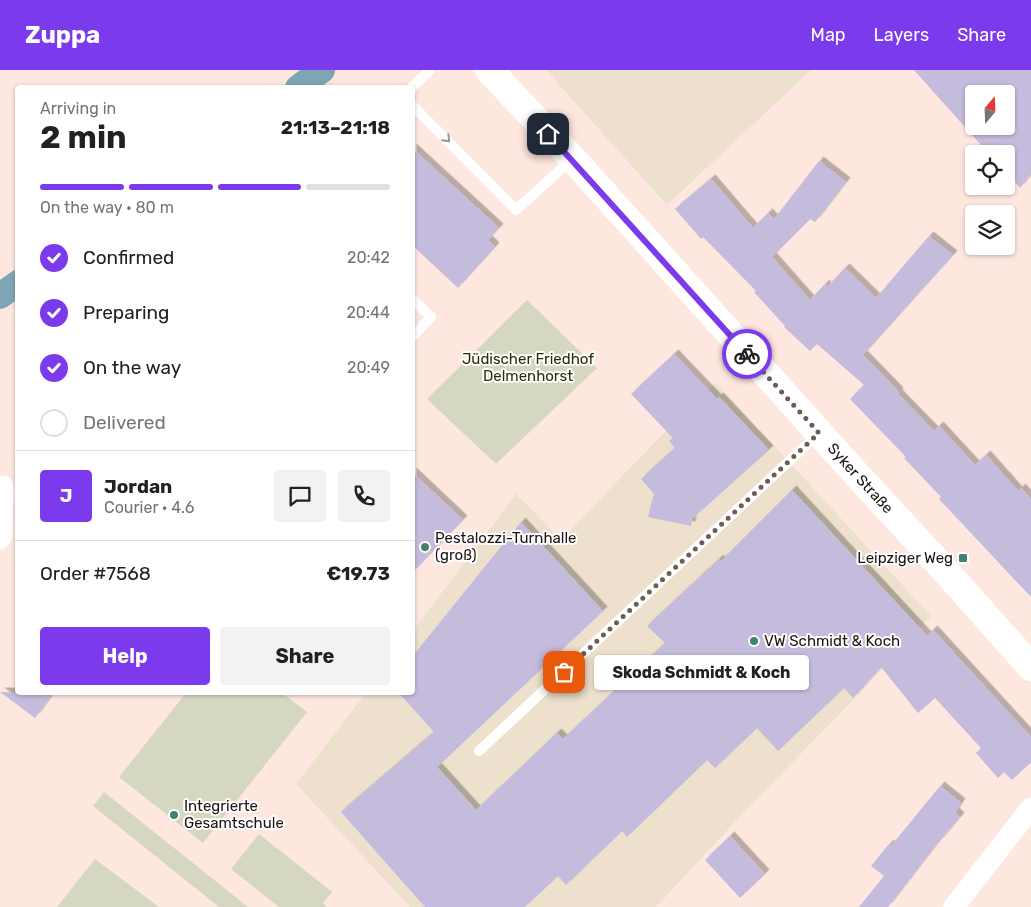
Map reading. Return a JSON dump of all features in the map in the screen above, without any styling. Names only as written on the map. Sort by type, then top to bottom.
[{"type":"main road","name":"Syker Straße","points":[[489,70],[572,158],[1031,667]]},
{"type":"street","points":[[0,539],[2,536],[4,486]]},
{"type":"street","points":[[954,907],[1031,808]]},
{"type":"lane","points":[[414,85],[430,70]]},
{"type":"lane","points":[[415,107],[516,210],[572,158]]},
{"type":"lane","points":[[415,302],[431,317],[415,334]]},
{"type":"lane","points":[[479,751],[819,433]]},
{"type":"shaded area","points":[[546,70],[811,70],[667,205]]},
{"type":"shaded area","points":[[716,383],[931,616],[656,907],[410,907],[296,784],[364,695],[415,695],[415,628],[516,494],[561,540],[656,441]]},
{"type":"green space","name":"Jüdischer Friedhof Delmenhorst","points":[[527,300],[597,368],[496,464],[427,399]]},
{"type":"green space","points":[[184,695],[285,695],[307,712],[203,843],[119,777]]},
{"type":"green space","points":[[104,792],[248,907],[219,907],[93,806]]},
{"type":"green space","points":[[259,834],[332,892],[323,903],[327,907],[279,907],[231,869]]},
{"type":"green space","points":[[95,859],[159,907],[57,907]]},
{"type":"building","points":[[914,70],[1031,70],[1031,174],[1020,188],[1015,182],[1015,145],[981,145],[972,135],[1015,135],[1015,85],[965,85],[965,127]]},
{"type":"building","points":[[415,151],[499,228],[488,240],[495,247],[458,288],[415,248]]},
{"type":"building","points":[[819,161],[846,182],[815,222],[810,219],[772,257],[810,300],[825,284],[827,287],[845,268],[876,298],[929,236],[953,255],[863,355],[934,431],[939,426],[975,465],[986,455],[1018,491],[1021,488],[1031,499],[1031,597],[939,499],[941,497],[904,458],[906,457],[850,399],[864,385],[817,344],[810,351],[784,327],[754,292],[756,291],[703,237],[701,239],[675,209],[711,179],[753,228],[768,213],[774,219]]},
{"type":"building","points":[[674,354],[717,399],[719,397],[769,450],[692,519],[691,526],[648,517],[654,494],[641,479],[675,448],[669,441],[673,438],[631,394]]},
{"type":"building","name":"Pestalozzi-Turnhalle (groß)","points":[[415,475],[463,520],[415,570]]},
{"type":"building","points":[[792,490],[927,636],[933,630],[1031,737],[1031,762],[1012,780],[1004,772],[998,778],[976,753],[981,748],[935,698],[918,713],[881,667],[853,698],[844,688],[778,751],[757,728],[715,768],[707,760],[627,837],[622,831],[566,885],[558,876],[525,907],[425,907],[341,812],[434,732],[401,695],[415,695],[415,653],[521,522],[603,611],[437,767],[476,810],[557,733],[563,739],[665,643],[647,626],[719,559],[721,561]]},
{"type":"building","points":[[0,692],[15,692],[15,695],[52,695],[35,718]]},
{"type":"building","points":[[940,786],[961,803],[955,812],[960,817],[938,842],[888,907],[859,907],[884,876],[871,866],[889,844],[891,846]]},
{"type":"building","points":[[730,836],[765,874],[740,898],[705,860]]},
{"type":"waterway","points":[[302,85],[322,70]]},
{"type":"waterway","points":[[0,296],[15,285]]},
{"type":"way so far","points":[[564,672],[819,433],[747,354]]},
{"type":"place","name":"Pestalozzi-Turnhalle (groß)","points":[[425,547]]},
{"type":"place","name":"Leipziger Weg","points":[[963,558]]},
{"type":"place","name":"VW Schmidt & Koch","points":[[754,641]]},
{"type":"place","name":"Skoda Schmidt & Koch","points":[[564,672]]},
{"type":"place","name":"Integrierte Gesamtschule","points":[[174,815]]},
{"type":"route","points":[[548,134],[572,158],[747,354]]}]
